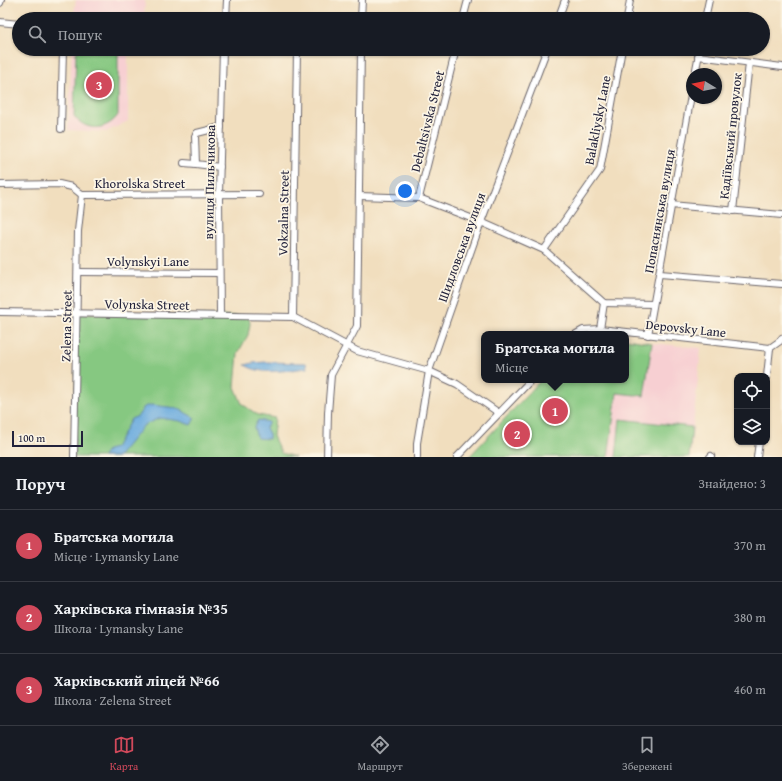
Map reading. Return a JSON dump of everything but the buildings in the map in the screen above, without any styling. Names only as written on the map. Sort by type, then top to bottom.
[{"type":"street","points":[[226,12],[227,0]]},
{"type":"street","points":[[361,12],[362,0]]},
{"type":"street","points":[[465,12],[468,0]]},
{"type":"street","points":[[561,12],[565,0]]},
{"type":"street","points":[[628,12],[630,0]]},
{"type":"street","points":[[706,12],[709,0]]},
{"type":"street","points":[[0,22],[12,23]]},
{"type":"street","points":[[61,129],[63,56]]},
{"type":"street","name":"вулиця Пильчикова","points":[[220,315],[219,194],[223,56]]},
{"type":"street","name":"Vokzalna Street","points":[[293,317],[297,56]]},
{"type":"street","points":[[327,457],[331,375],[357,326],[361,56]]},
{"type":"street","name":"Debaltsivska Street","points":[[419,198],[454,56]]},
{"type":"street","name":"Шидловська вулиця","points":[[417,457],[417,444],[429,370],[481,222],[544,56]]},
{"type":"street","name":"Balakliysky Lane","points":[[544,250],[600,170],[621,56]]},
{"type":"street","points":[[696,68],[698,56],[782,67]]},
{"type":"street","name":"Кадіївський провулок","points":[[733,211],[749,63]]},
{"type":"street","name":"Попаснянська вулиця","points":[[648,335],[689,104]]},
{"type":"street","points":[[196,164],[195,136],[197,133],[221,127]]},
{"type":"street","points":[[184,163],[220,167]]},
{"type":"street","name":"Khorolska Street","points":[[0,185],[59,184],[72,187],[82,195],[259,194]]},
{"type":"street","name":"Zelena Street","points":[[74,457],[78,231],[82,195]]},
{"type":"street","points":[[359,196],[419,198],[481,222],[544,250],[604,303],[653,304]]},
{"type":"street","points":[[671,205],[782,215]]},
{"type":"street","name":"Volynskyi Lane","points":[[78,272],[219,273]]},
{"type":"street","points":[[660,274],[782,284]]},
{"type":"street","points":[[600,329],[604,303]]},
{"type":"street","name":"Volynska Street","points":[[0,312],[293,317]]},
{"type":"street","points":[[293,317],[357,352],[429,370],[457,384],[499,413]]},
{"type":"street","name":"Depovsky Lane","points":[[581,331],[591,328],[616,331]]},
{"type":"street","name":"Depovsky Lane","points":[[629,333],[770,348]]},
{"type":"street","points":[[767,373],[770,348],[782,338]]},
{"type":"street","points":[[457,457],[528,383]]},
{"type":"street","points":[[757,457],[759,445]]},
{"type":"shaded area","points":[[76,0],[145,0],[144,12],[74,12]]},
{"type":"shaded area","points":[[72,56],[128,56],[128,121],[106,132],[68,130]]},
{"type":"shaded area","points":[[652,343],[701,348],[690,457],[608,457],[617,393],[644,395]]},
{"type":"green space","points":[[76,56],[118,56],[118,115],[108,124],[96,128],[84,125],[74,116]]},
{"type":"green space","points":[[77,314],[249,316],[250,324],[248,335],[238,353],[235,387],[242,404],[258,415],[275,418],[273,436],[281,453],[295,457],[74,457]]},
{"type":"green space","points":[[629,339],[652,343],[644,396],[617,393],[608,457],[469,457],[538,383],[629,383]]},
{"type":"green space","points":[[620,419],[692,427],[689,457],[616,457]]},
{"type":"water","points":[[266,362],[306,363],[307,368],[267,371],[245,365]]},
{"type":"water","points":[[151,405],[177,408],[195,418],[191,425],[180,421],[160,418],[144,425],[118,457],[103,457],[107,450],[115,448],[131,419],[138,416],[144,407]]},
{"type":"water","points":[[258,420],[269,422],[266,428],[269,434],[269,439],[257,438],[254,427]]},
{"type":"place","name":"Харківський ліцей №66","points":[[99,85]]},
{"type":"place","name":"Братська могила","points":[[555,411]]},
{"type":"place","name":"Харківська гімназія №35","points":[[517,434]]}]
